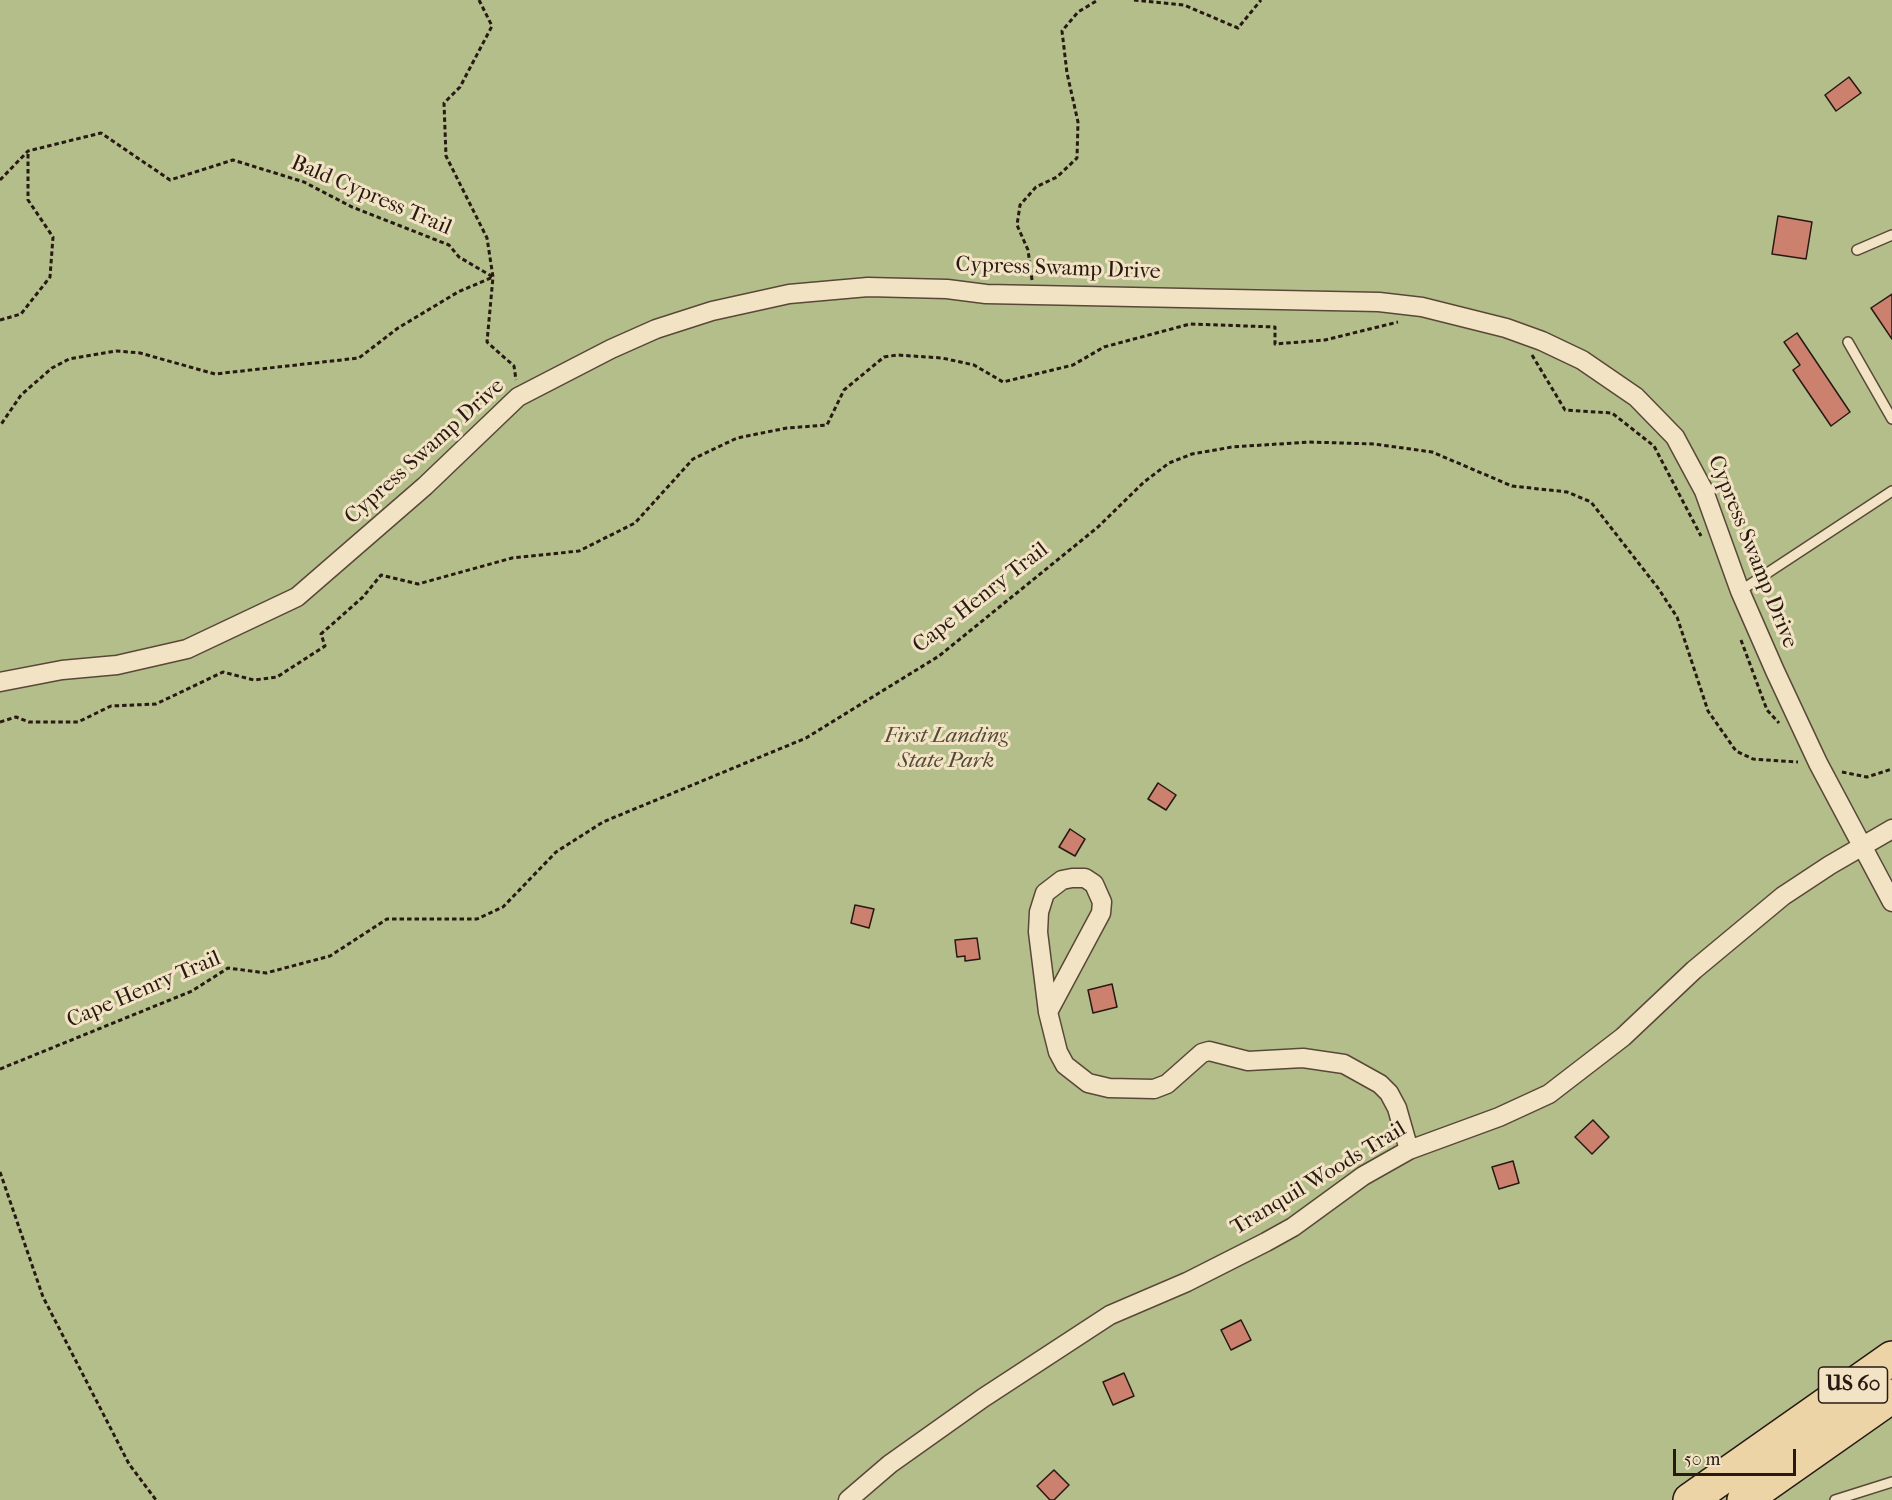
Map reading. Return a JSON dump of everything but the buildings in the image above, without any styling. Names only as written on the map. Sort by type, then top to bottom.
[{"type":"highway","name":"US 60","points":[[1690,1500],[1892,1358]]},
{"type":"highway","name":"US 60","points":[[1744,1500],[1892,1396]]},
{"type":"street","name":"Cypress Swamp Drive","points":[[0,682],[62,670],[117,664],[186,649],[297,597],[425,486],[518,397],[611,349],[656,329],[750,301],[828,289],[868,287],[937,289],[986,294],[1034,293],[1379,302],[1465,315],[1542,341],[1608,375],[1655,413],[1674,437],[1704,491],[1740,591],[1818,763],[1892,902]]},
{"type":"street","name":"Tranquil Woods Trail","points":[[848,1500],[890,1464],[983,1398],[1110,1315],[1187,1282],[1275,1237],[1363,1176],[1409,1150],[1499,1117],[1549,1094],[1623,1037],[1748,923],[1793,890],[1892,829]]},
{"type":"street","points":[[1048,1012],[1101,913],[1100,892],[1085,878],[1062,880],[1050,888],[1045,893],[1039,912],[1038,932],[1048,1012],[1058,1053],[1065,1065],[1088,1083],[1109,1088],[1154,1089],[1177,1078],[1202,1053],[1209,1051],[1248,1061],[1303,1058],[1344,1064],[1380,1083],[1389,1093],[1397,1108],[1409,1150]]},
{"type":"lane","points":[[1857,250],[1892,235]]},
{"type":"lane","points":[[1848,342],[1892,419]]},
{"type":"lane","points":[[1740,591],[1892,491]]},
{"type":"lane","points":[[1835,1500],[1892,1482]]},
{"type":"path","points":[[478,0],[492,26],[460,87],[444,103],[446,156],[488,238],[493,277],[487,342],[514,366],[518,397]]},
{"type":"path","points":[[1034,293],[1029,250],[1017,225],[1020,205],[1036,187],[1057,177],[1077,158],[1078,122],[1067,73],[1062,31],[1078,12],[1098,0]]},
{"type":"path","points":[[1134,0],[1184,5],[1238,28],[1261,0]]},
{"type":"path","name":"Bald Cypress Trail","points":[[28,152],[101,133],[170,180],[232,160],[304,182],[352,207],[449,245],[459,257],[493,277]]},
{"type":"path","points":[[0,180],[28,152]]},
{"type":"path","points":[[0,320],[21,314],[50,277],[53,237],[28,200],[28,152]]},
{"type":"path","points":[[0,426],[21,395],[52,368],[69,359],[116,351],[128,352],[215,374],[359,358],[398,328],[458,292],[493,277]]},
{"type":"path","points":[[0,722],[16,717],[29,722],[78,722],[111,706],[156,704],[223,672],[254,680],[277,677],[325,646],[321,634],[363,597],[381,575],[418,584],[512,558],[579,551],[634,523],[693,459],[737,438],[788,428],[827,425],[844,390],[884,357],[897,355],[942,358],[974,365],[1003,382],[1073,365],[1104,347],[1190,324],[1275,327],[1275,344],[1325,340],[1408,320]]},
{"type":"path","points":[[1530,351],[1565,410],[1612,413],[1654,446],[1704,543]]},
{"type":"path","name":"Cape Henry Trail","points":[[0,1069],[192,991],[228,968],[266,973],[330,956],[387,919],[477,919],[503,907],[556,852],[603,822],[806,738],[939,656],[1098,527],[1144,482],[1169,463],[1192,454],[1232,447],[1309,442],[1374,444],[1432,452],[1512,486],[1568,492],[1591,502],[1658,588],[1677,617],[1708,711],[1736,751],[1752,759],[1818,763],[1844,773],[1867,777],[1892,769]]},
{"type":"path","points":[[1738,632],[1767,710],[1782,725]]},
{"type":"path","points":[[0,1172],[43,1297],[129,1464],[156,1500]]},
{"type":"green space","name":"First Landing State Park","points":[[0,0],[1892,0],[1892,1500],[0,1500]]}]
